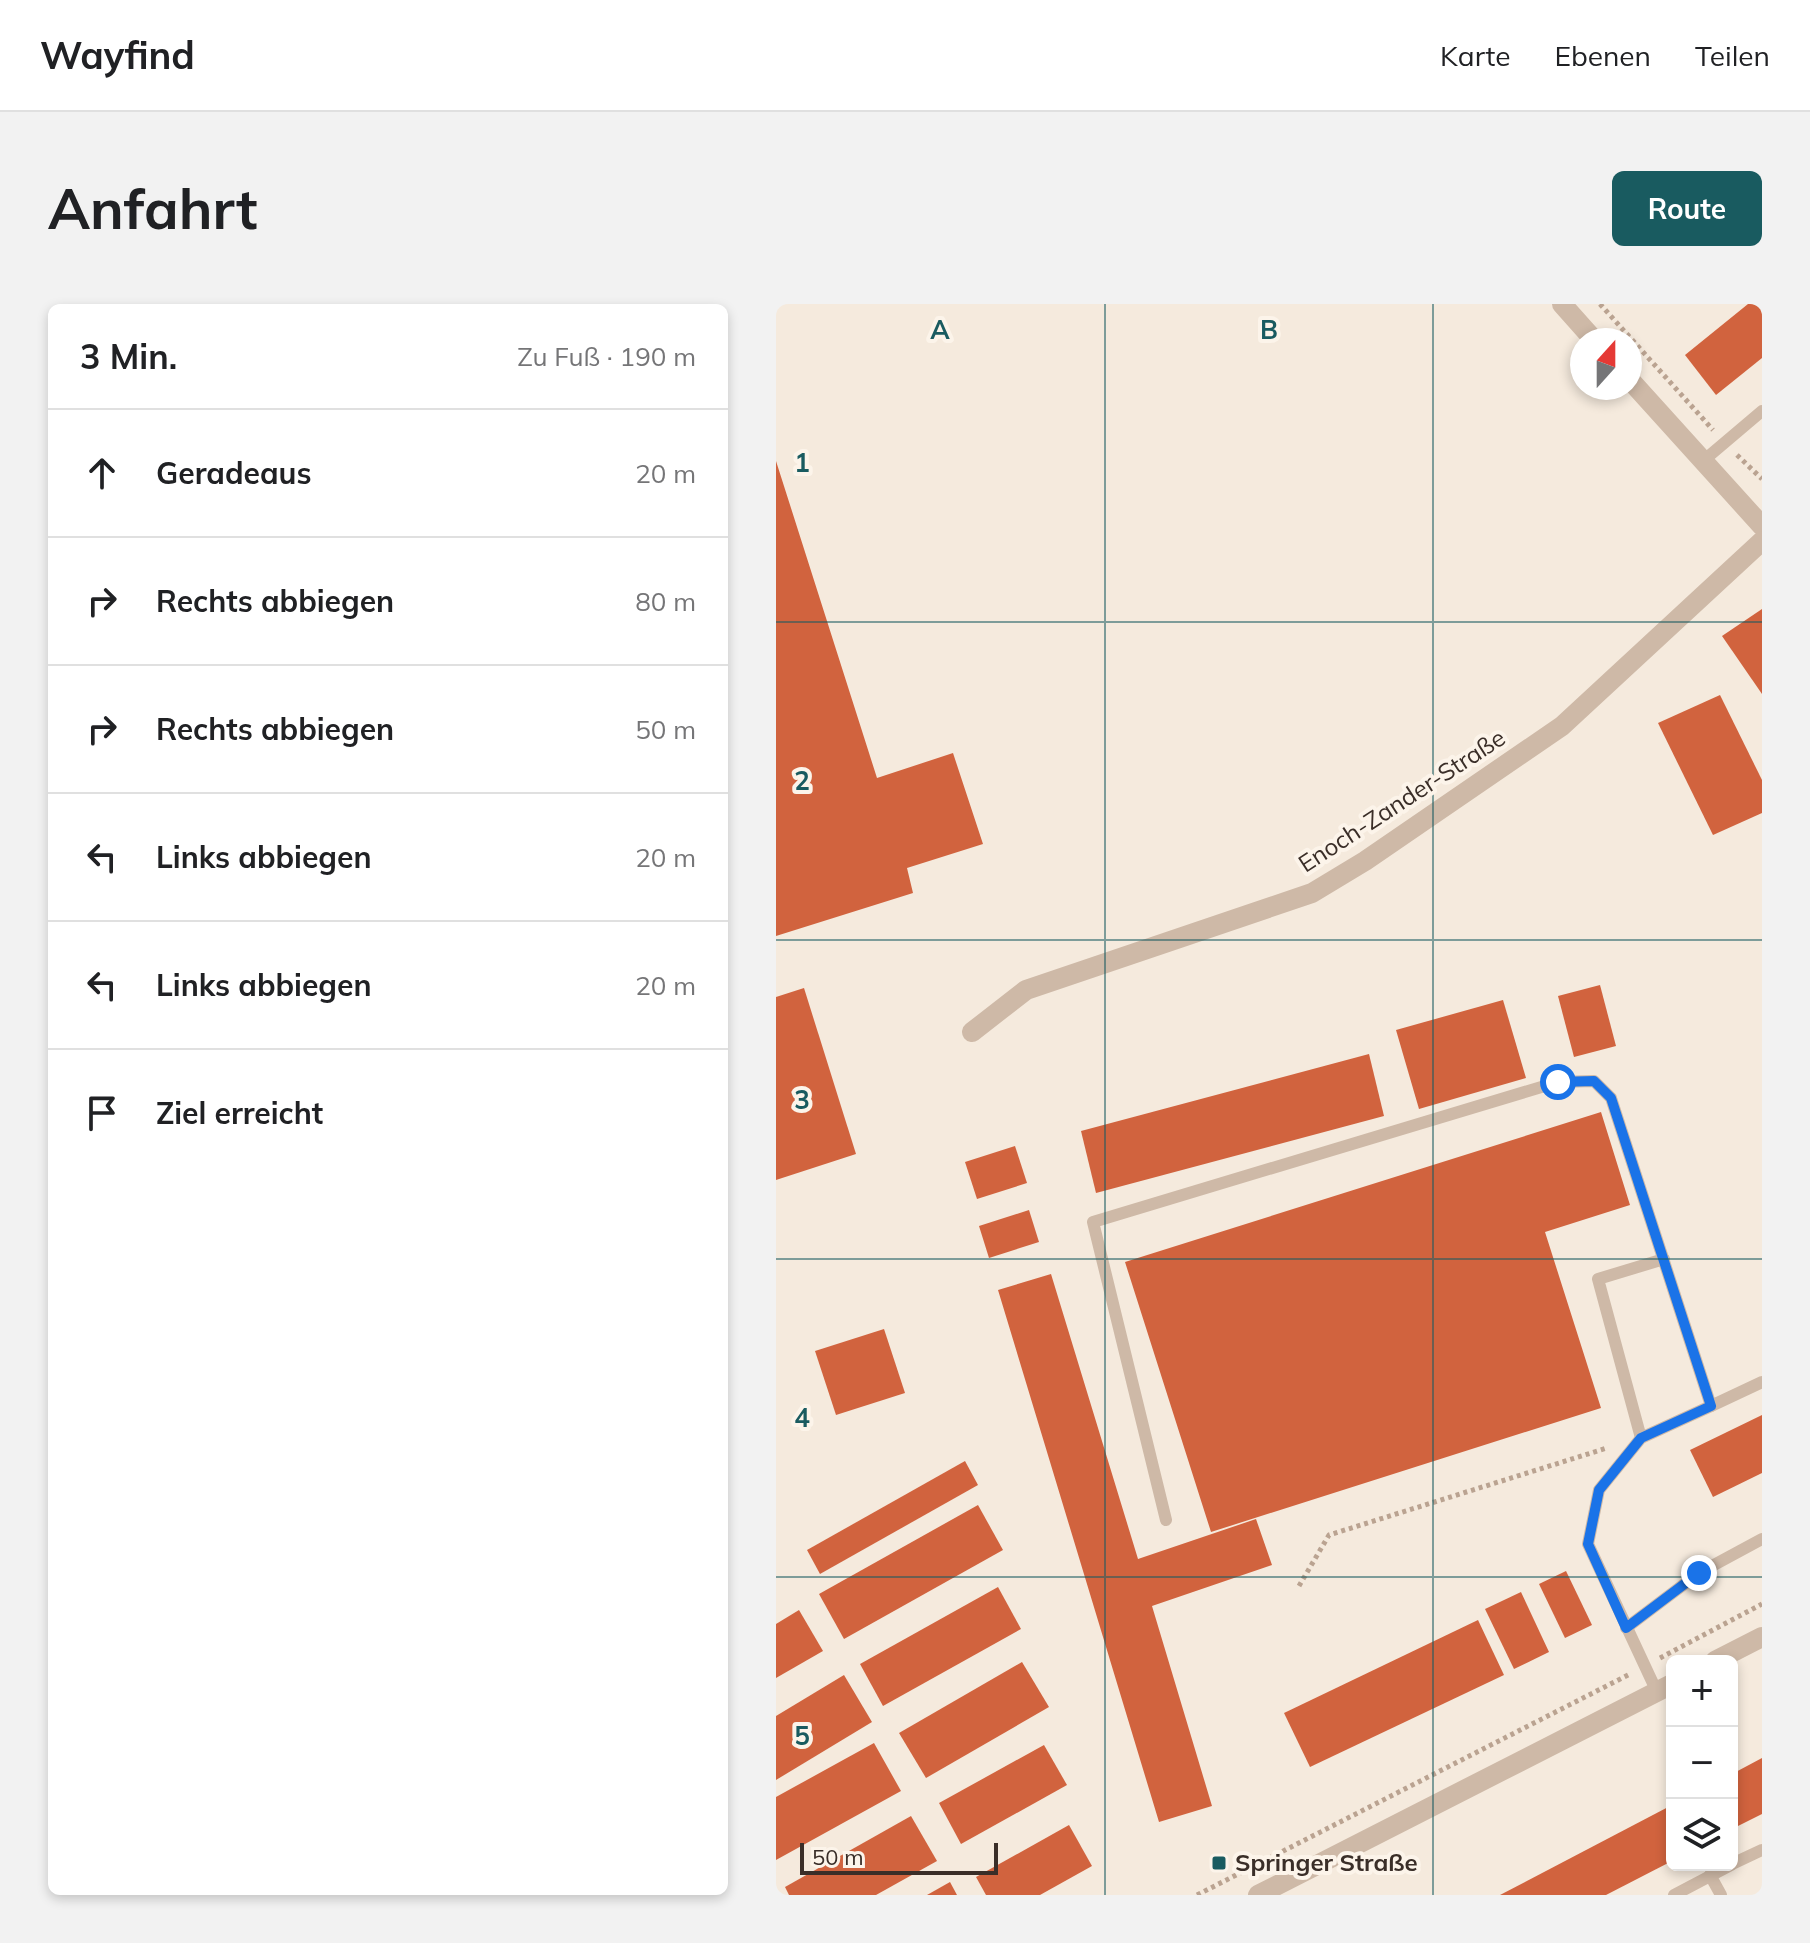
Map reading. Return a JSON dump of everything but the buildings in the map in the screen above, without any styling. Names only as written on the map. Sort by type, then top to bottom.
[{"type":"street","points":[[1562,304],[1583,328]]},
{"type":"street","points":[[1642,393],[1762,526]]},
{"type":"street","name":"Enoch-Zander-Straße","points":[[972,1032],[1026,990],[1312,893],[1365,861],[1562,726],[1762,541]]},
{"type":"street","points":[[1727,1655],[1762,1637]]},
{"type":"street","points":[[1258,1895],[1664,1688]]},
{"type":"lane","points":[[1703,461],[1762,411]]},
{"type":"lane","points":[[1166,1520],[1093,1222],[1558,1082],[1594,1081],[1611,1098],[1711,1406]]},
{"type":"lane","points":[[1641,1438],[1598,1279],[1664,1259]]},
{"type":"lane","points":[[1664,1688],[1645,1667],[1588,1544],[1599,1490],[1641,1438],[1762,1382]]},
{"type":"lane","points":[[1626,1628],[1699,1573],[1762,1539]]},
{"type":"lane","points":[[1738,1862],[1762,1850]]},
{"type":"lane","points":[[1674,1895],[1719,1871]]},
{"type":"lane","points":[[1710,1875],[1721,1895]]},
{"type":"path","points":[[1600,304],[1724,443],[1762,479]]},
{"type":"path","points":[[1299,1586],[1329,1535],[1641,1438]]},
{"type":"path","points":[[1197,1895],[1645,1667],[1762,1604]]},
{"type":"place","name":"Springer Straße","points":[[1219,1863]]},
{"type":"route","points":[[1558,1082],[1594,1081],[1611,1098],[1711,1406],[1641,1438],[1599,1490],[1588,1544],[1626,1628],[1699,1573]]}]
